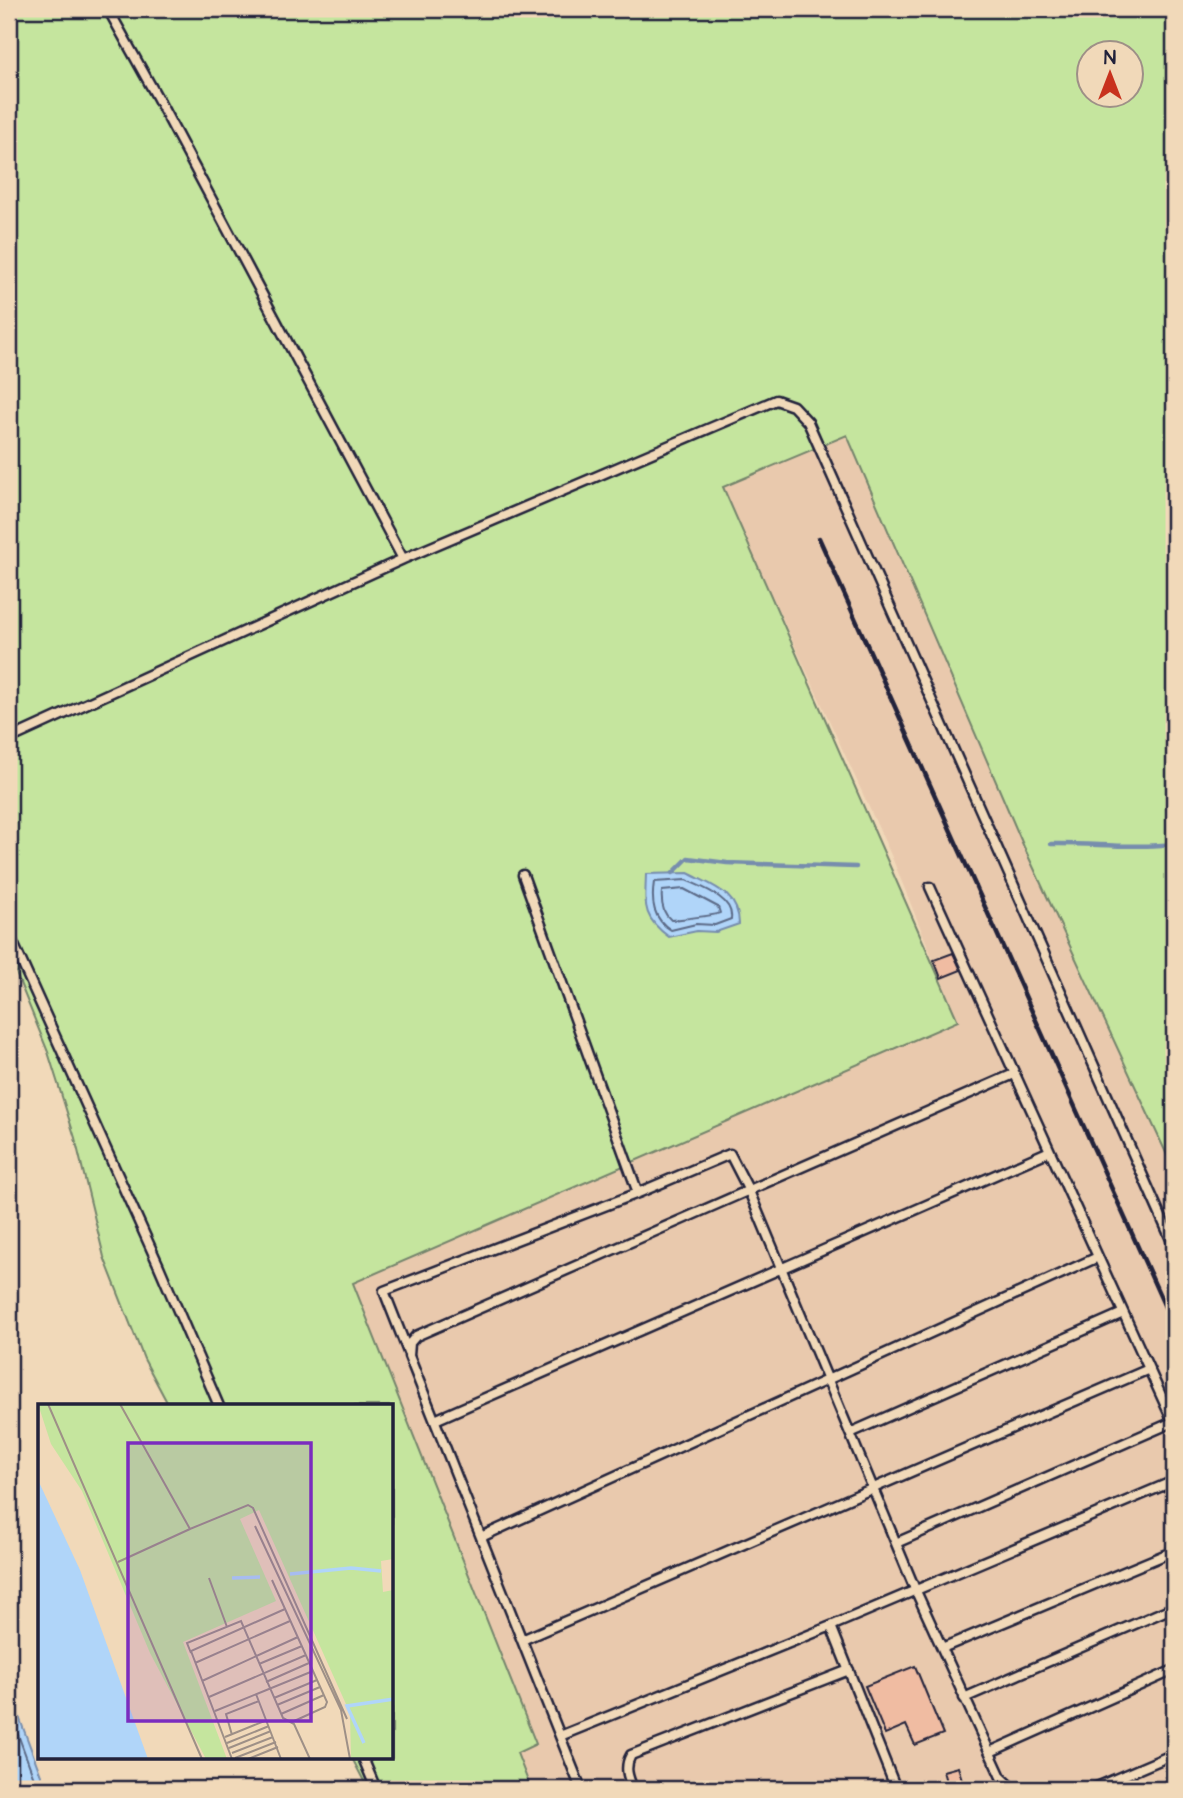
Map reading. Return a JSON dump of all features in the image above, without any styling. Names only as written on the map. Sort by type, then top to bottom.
[{"type":"lane","points":[[108,9],[403,559]]},
{"type":"lane","points":[[9,739],[403,559],[751,409],[776,400],[793,405],[808,422],[1174,1245]]},
{"type":"lane","points":[[523,875],[638,1193]]},
{"type":"lane","points":[[895,1543],[1174,1423],[930,887]]},
{"type":"lane","points":[[9,934],[218,1404]]},
{"type":"lane","points":[[409,1356],[410,1343],[416,1336],[1014,1074]]},
{"type":"lane","points":[[435,1420],[1050,1152]]},
{"type":"lane","points":[[581,1789],[384,1291],[638,1193],[730,1154],[750,1191],[915,1589],[1001,1777],[1014,1789]]},
{"type":"lane","points":[[481,1537],[1098,1257]]},
{"type":"lane","points":[[850,1433],[1123,1313]]},
{"type":"lane","points":[[522,1640],[1149,1369]]},
{"type":"lane","points":[[560,1736],[831,1626],[1174,1481]]},
{"type":"lane","points":[[942,1648],[1174,1551]]},
{"type":"lane","points":[[964,1698],[1174,1607]]},
{"type":"lane","points":[[831,1626],[897,1789]]},
{"type":"lane","points":[[633,1789],[627,1773],[627,1762],[631,1755],[849,1670]]},
{"type":"lane","points":[[990,1752],[1174,1670]]},
{"type":"lane","points":[[1092,1789],[1174,1754]]},
{"type":"lane","points":[[363,1759],[376,1789]]},
{"type":"shaded area","points":[[847,435],[1006,802],[1174,1170],[1174,1789],[531,1789],[517,1752],[536,1743],[353,1283],[958,1021],[891,855],[722,487]]},
{"type":"green space","points":[[9,9],[1174,9],[1174,1170],[1024,847],[847,435],[723,487],[958,1021],[353,1283],[536,1744],[517,1753],[531,1789],[368,1789],[353,1759],[394,1759],[394,1404],[168,1404],[144,1359],[104,1257],[75,1138],[48,1052],[9,956]]},
{"type":"water","points":[[688,873],[715,887],[729,898],[735,905],[739,924],[716,932],[697,931],[669,937],[660,930],[647,910],[646,874]]},
{"type":"water","points":[[9,1690],[46,1789],[9,1789]]},
{"type":"building","points":[[953,953],[961,970],[941,978],[934,960]]},
{"type":"building","points":[[915,1666],[943,1734],[915,1745],[906,1725],[885,1734],[865,1686]]},
{"type":"building","points":[[958,1767],[965,1789],[948,1789],[943,1771]]},
{"type":"waterway","points":[[1051,844],[1174,844]]},
{"type":"waterway","points":[[673,873],[688,858],[727,863],[856,867]]},
{"type":"railway","points":[[819,538],[1174,1327]]}]
